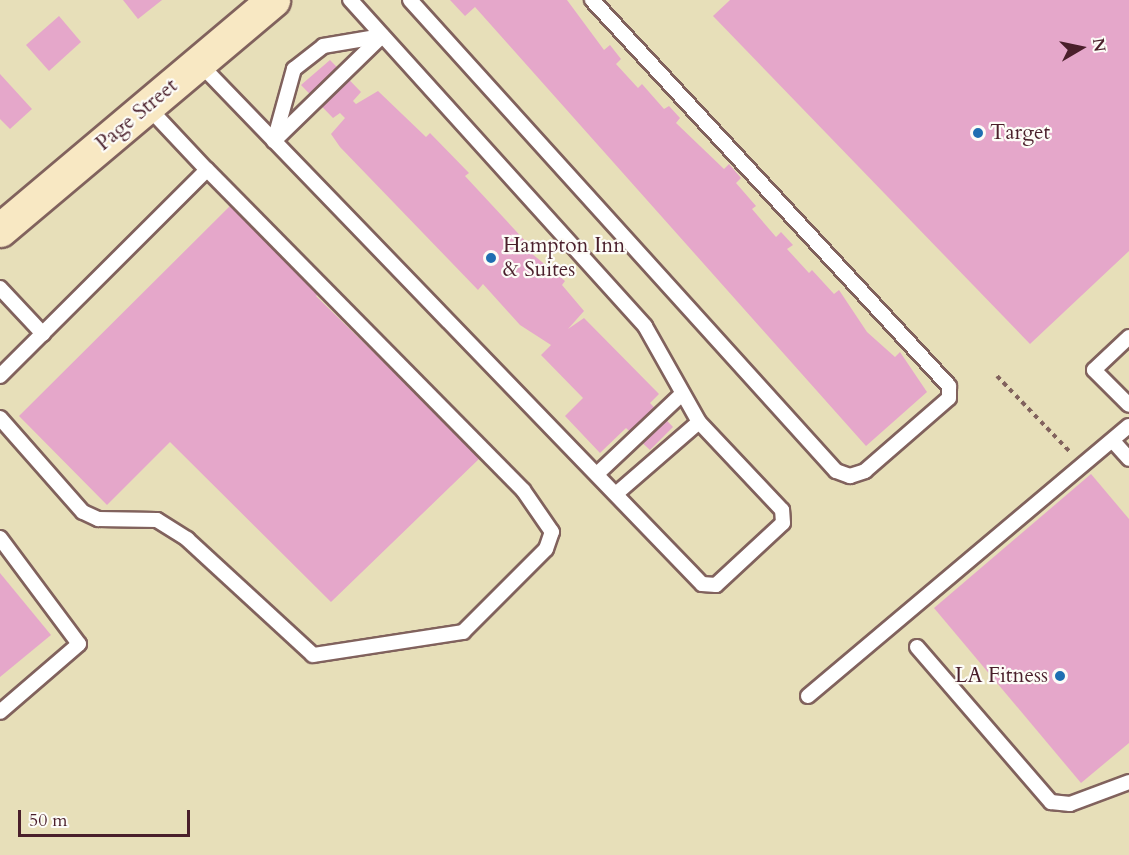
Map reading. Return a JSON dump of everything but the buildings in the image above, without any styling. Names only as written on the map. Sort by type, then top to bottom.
[{"type":"main road","name":"Page Street","points":[[0,230],[273,0]]},
{"type":"lane","points":[[199,63],[617,493],[702,584],[716,585],[784,516],[699,422],[681,394],[645,326],[350,0]]},
{"type":"lane","points":[[410,0],[836,471],[858,475],[949,398],[949,386],[592,0]]},
{"type":"lane","points":[[274,141],[382,36]]},
{"type":"lane","points":[[274,141],[294,69],[323,46],[382,36]]},
{"type":"lane","points":[[0,418],[83,512],[98,519],[157,520],[187,539],[313,655],[463,632],[546,549],[552,531],[530,498],[207,170],[147,106]]},
{"type":"lane","points":[[0,376],[207,170]]},
{"type":"lane","points":[[0,288],[44,334]]},
{"type":"lane","points":[[1129,337],[1094,370],[1129,405]]},
{"type":"lane","points":[[597,474],[681,394]]},
{"type":"lane","points":[[617,493],[699,422]]},
{"type":"lane","points":[[808,696],[1129,426]]},
{"type":"lane","points":[[1113,441],[1129,459]]},
{"type":"lane","points":[[0,538],[79,645],[0,712]]},
{"type":"lane","points":[[917,647],[1051,802],[1070,804],[1129,782]]},
{"type":"path","points":[[997,376],[1074,455]]},
{"type":"place","name":"Target","points":[[978,133]]},
{"type":"place","name":"Hampton Inn & Suites","points":[[491,258]]},
{"type":"place","name":"LA Fitness","points":[[1060,676]]}]
